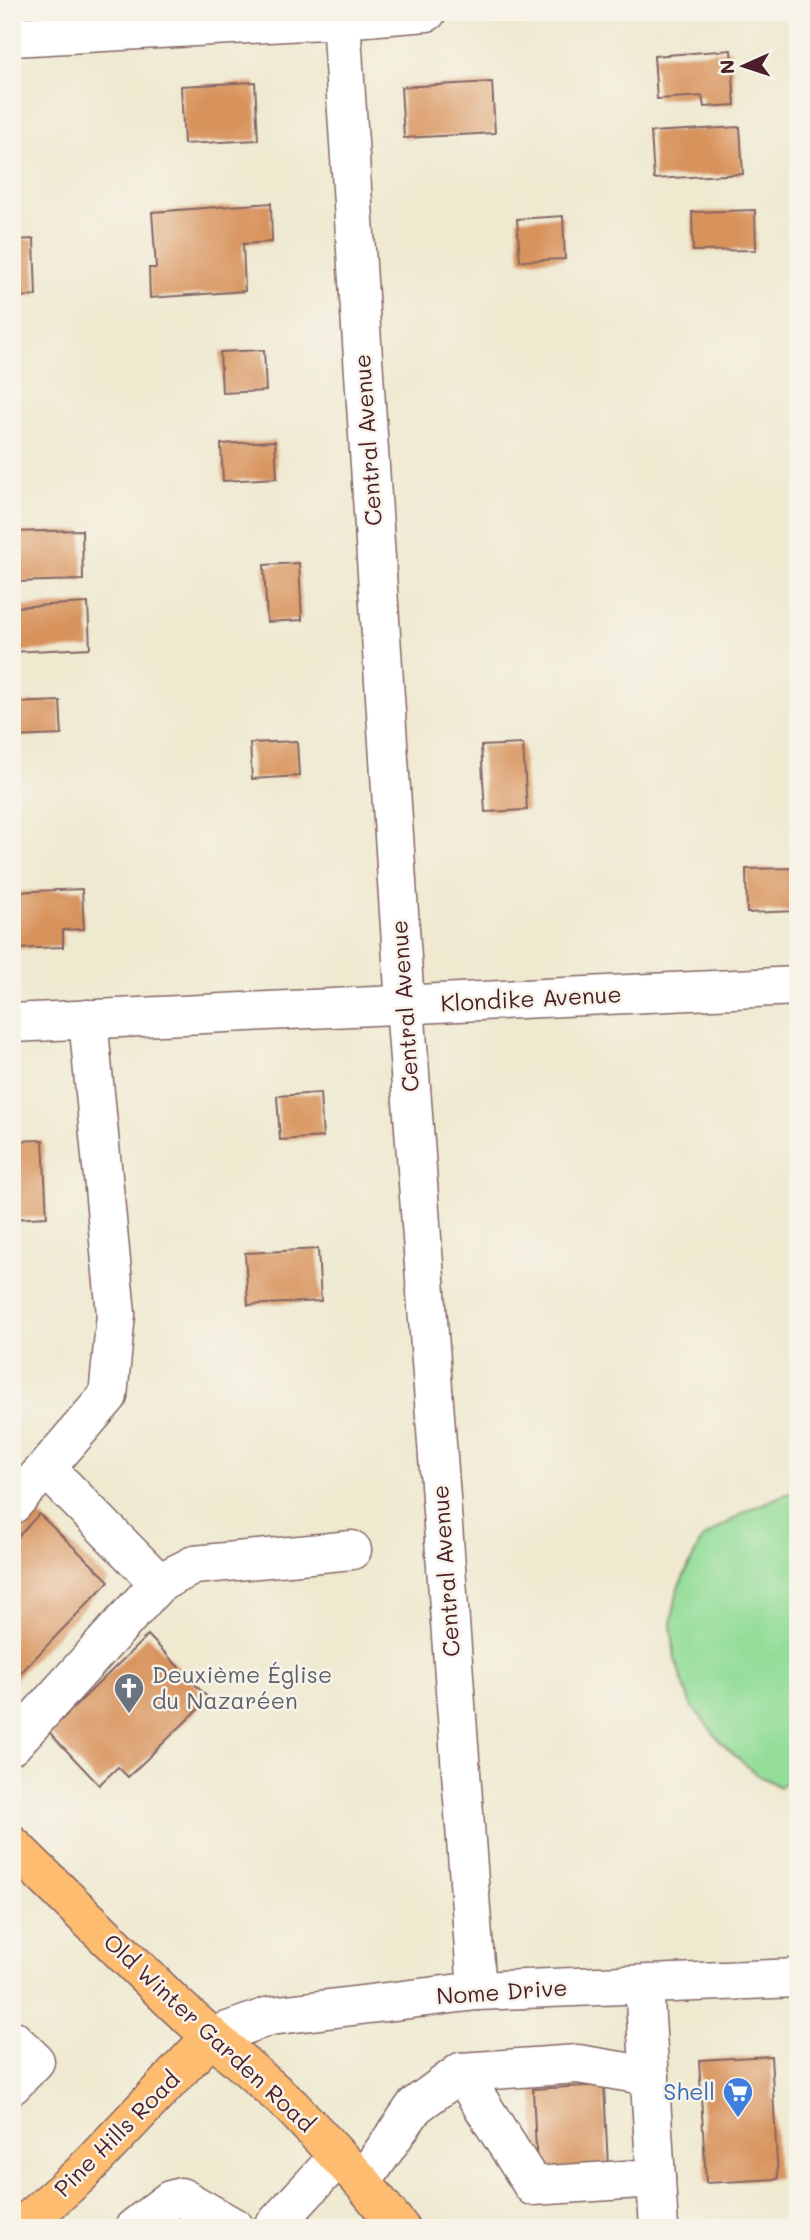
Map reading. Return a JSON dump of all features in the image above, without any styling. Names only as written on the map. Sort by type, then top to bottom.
[{"type":"main road","name":"Old Winter Garden Road","points":[[13,1847],[211,2038],[292,2106],[400,2228]]},
{"type":"main road","name":"Pine Hills Road","points":[[32,2224],[211,2038]]},
{"type":"street","points":[[12,37],[427,12]]},
{"type":"street","name":"Central Avenue","points":[[329,17],[477,1991]]},
{"type":"street","name":"Klondike Avenue","points":[[12,1023],[798,986]]},
{"type":"street","points":[[12,1505],[108,1396],[116,1314],[88,1019]]},
{"type":"street","points":[[46,1468],[159,1583]]},
{"type":"street","points":[[12,1745],[159,1583],[194,1565],[352,1550]]},
{"type":"street","name":"Nome Drive","points":[[211,2038],[270,2016],[477,1991],[798,1979]]},
{"type":"street","points":[[644,1985],[659,2228]]},
{"type":"street","points":[[12,2085],[35,2061],[14,2043]]},
{"type":"street","points":[[272,2228],[350,2169],[415,2106],[461,2072],[578,2064],[650,2076]]},
{"type":"street","points":[[461,2072],[533,2186],[656,2179]]},
{"type":"street","points":[[135,2228],[170,2200],[181,2197],[235,2228]]},
{"type":"green space","points":[[798,1489],[798,1776],[780,1787],[756,1774],[721,1743],[690,1703],[675,1659],[671,1624],[678,1588],[702,1539],[748,1510]]},
{"type":"building","points":[[731,50],[735,105],[704,107],[702,96],[657,99],[654,56]]},
{"type":"building","points":[[255,82],[258,140],[184,144],[181,86]]},
{"type":"building","points":[[492,82],[495,133],[404,138],[401,87]]},
{"type":"building","points":[[740,127],[743,174],[654,179],[651,132]]},
{"type":"building","points":[[271,203],[272,242],[243,244],[245,291],[150,298],[149,268],[156,268],[152,212]]},
{"type":"building","points":[[755,210],[756,250],[693,251],[692,212]]},
{"type":"building","points":[[563,216],[565,259],[520,261],[517,219]]},
{"type":"building","points":[[34,239],[36,296],[12,297],[12,240]]},
{"type":"building","points":[[264,350],[266,391],[222,393],[220,352]]},
{"type":"building","points":[[275,441],[277,478],[223,481],[221,444]]},
{"type":"building","points":[[82,530],[83,580],[12,582],[12,532]]},
{"type":"building","points":[[299,563],[302,620],[267,622],[264,565]]},
{"type":"building","points":[[88,603],[90,648],[12,652],[12,607]]},
{"type":"building","points":[[60,701],[62,735],[12,737],[12,703]]},
{"type":"building","points":[[297,741],[299,776],[252,779],[250,743]]},
{"type":"building","points":[[523,744],[527,810],[485,812],[481,746]]},
{"type":"building","points":[[798,868],[798,911],[747,913],[746,869]]},
{"type":"building","points":[[82,889],[84,929],[63,930],[63,947],[12,949],[12,892]]},
{"type":"building","points":[[320,1093],[323,1137],[280,1140],[277,1096]]},
{"type":"building","points":[[43,1140],[47,1217],[12,1219],[12,1141]]},
{"type":"building","points":[[318,1249],[321,1301],[248,1305],[245,1253]]},
{"type":"building","points":[[39,1514],[109,1581],[12,1682],[12,1543]]},
{"type":"building","name":"Deuxième Église du Nazaréen","points":[[148,1635],[209,1699],[128,1777],[118,1767],[99,1785],[49,1732]]},
{"type":"building","name":"Shell","points":[[771,2056],[778,2179],[706,2183],[699,2060]]},
{"type":"building","name":"Shell","points":[[604,2085],[608,2167],[537,2170],[533,2089]]},
{"type":"building","points":[[168,2206],[191,2228],[148,2228]]},
{"type":"place","name":"Deuxième Église du Nazaréen","points":[[129,1715]]},
{"type":"place","name":"Shell","points":[[738,2119]]}]
